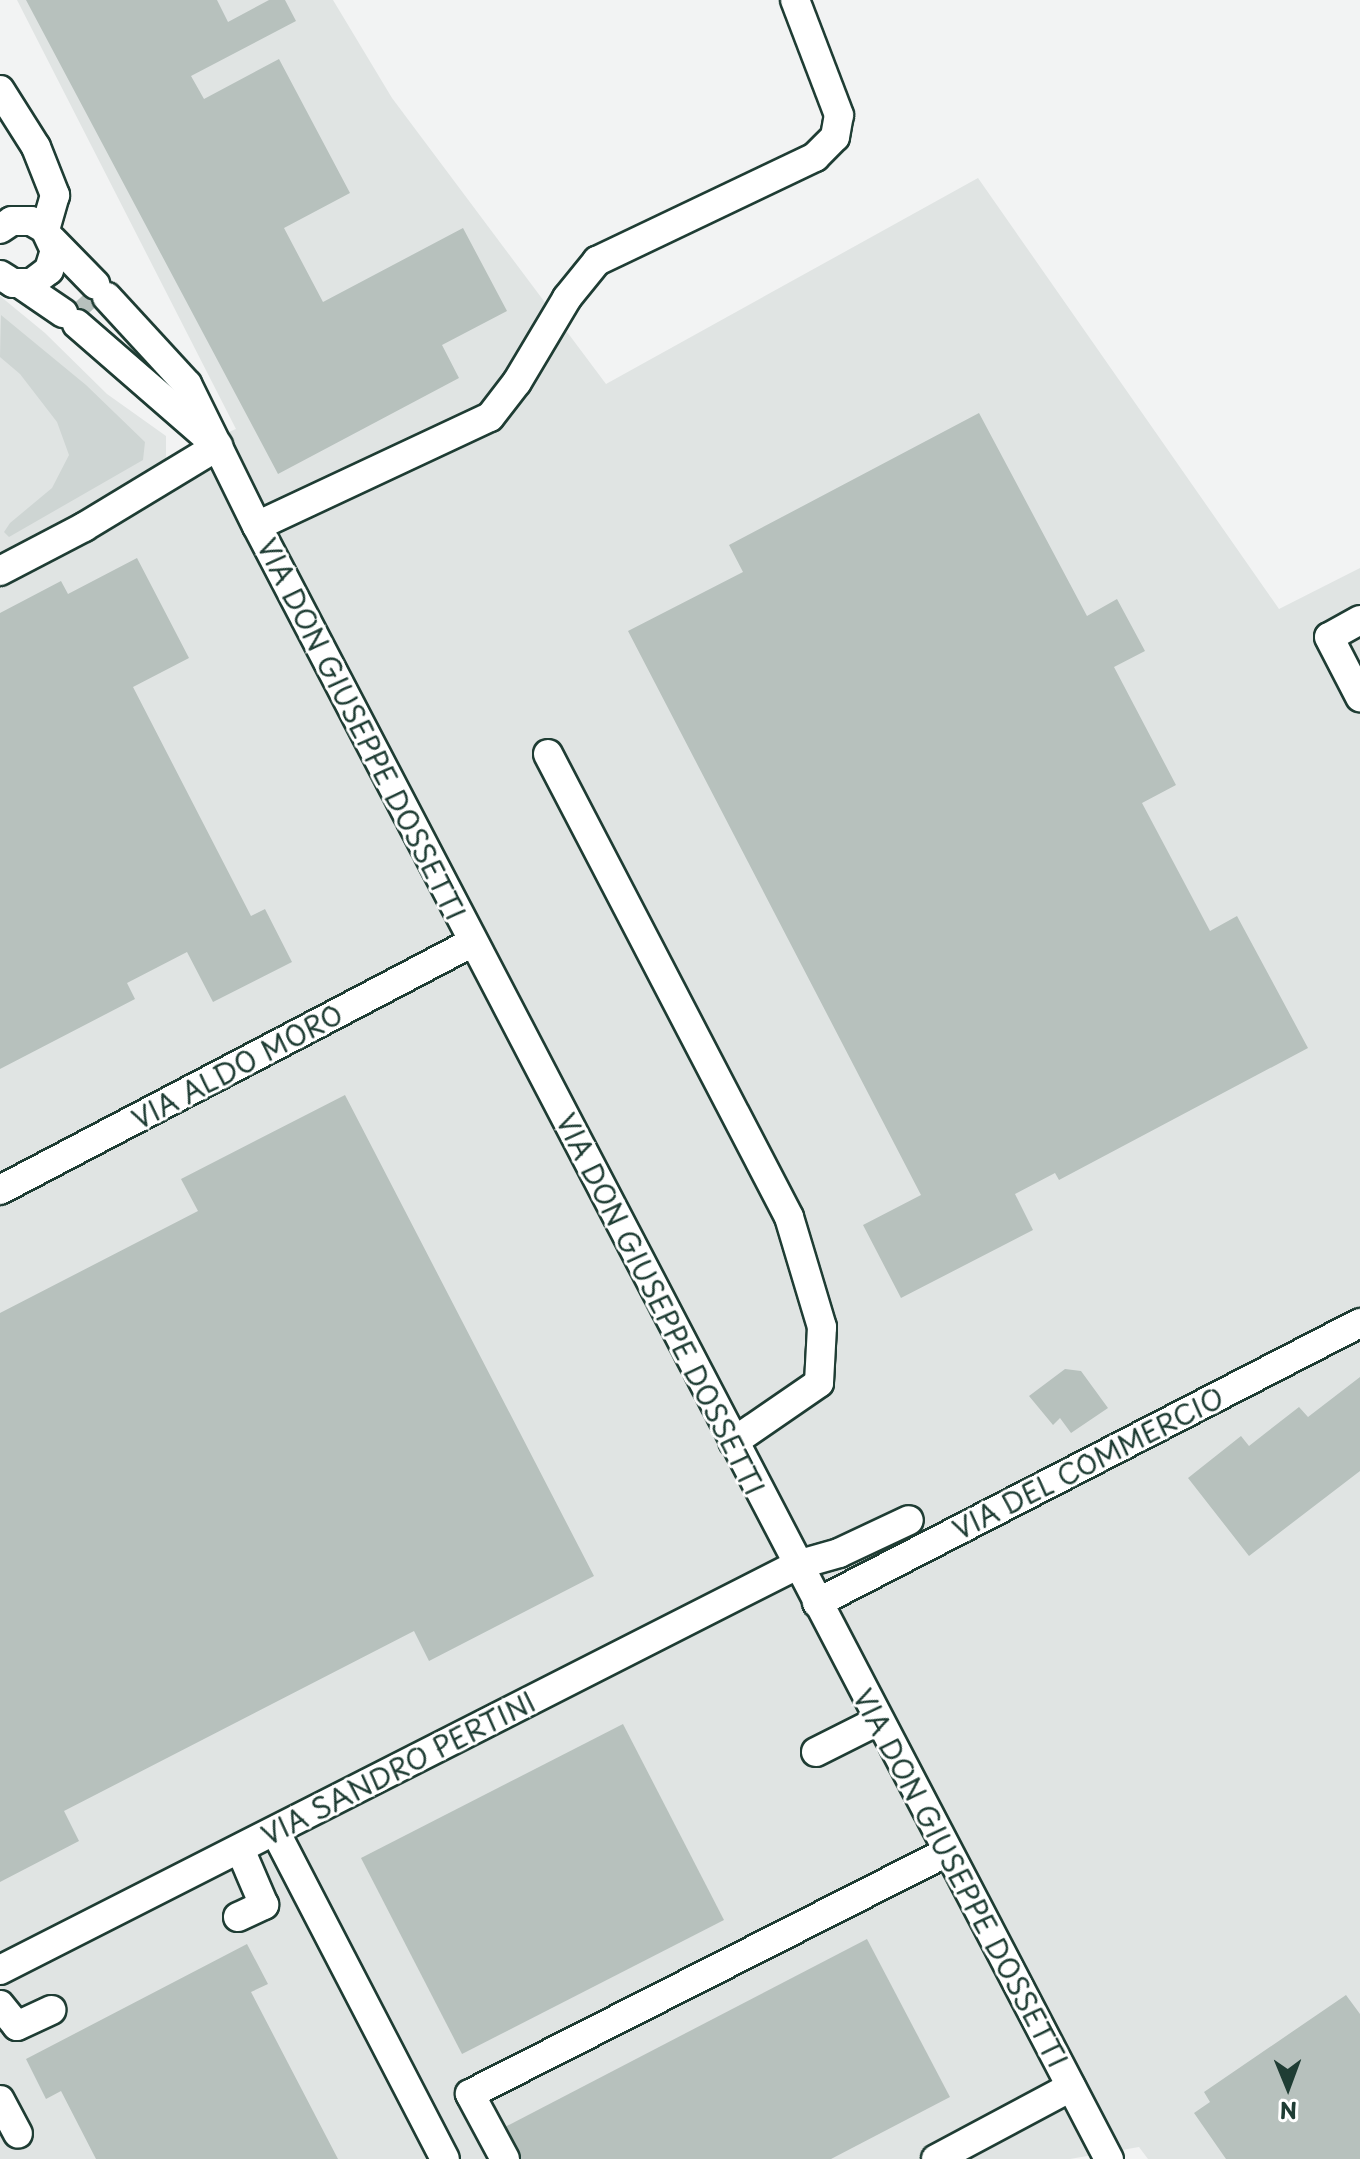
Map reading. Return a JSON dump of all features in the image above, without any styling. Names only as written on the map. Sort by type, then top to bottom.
[{"type":"street","points":[[257,526],[490,417],[517,382],[567,298],[597,261],[815,157],[835,137],[839,115],[795,0]]},
{"type":"street","name":"VIA DON GIUSEPPE DOSSETTI","points":[[0,90],[36,147],[55,195],[24,224]]},
{"type":"street","name":"VIA DON GIUSEPPE DOSSETTI","points":[[11,280],[42,278],[49,270],[55,250],[24,224]]},
{"type":"street","name":"VIA DON GIUSEPPE DOSSETTI","points":[[24,224],[101,290],[187,384],[257,526],[473,942],[1109,2159]]},
{"type":"street","name":"VIA DON GIUSEPPE DOSSETTI","points":[[11,280],[70,318],[218,446]]},
{"type":"street","points":[[0,571],[84,527],[218,446]]},
{"type":"street","points":[[1360,620],[1329,637],[1360,697]]},
{"type":"street","points":[[548,754],[789,1217],[822,1327],[819,1383],[733,1442]]},
{"type":"street","name":"VIA ALDO MORO","points":[[0,1190],[473,942]]},
{"type":"street","name":"VIA DEL COMMERCIO","points":[[817,1603],[1360,1323]]},
{"type":"street","name":"VIA SANDRO PERTINI","points":[[0,1970],[797,1565],[839,1553],[909,1520]]},
{"type":"street","points":[[816,1752],[878,1721]]},
{"type":"street","points":[[275,1831],[445,2159]]},
{"type":"street","points":[[238,1917],[264,1905],[240,1849]]},
{"type":"street","points":[[505,2159],[470,2094],[947,1852]]},
{"type":"street","points":[[0,2005],[17,2026],[52,2010]]},
{"type":"street","points":[[936,2159],[1071,2087]]},
{"type":"street","points":[[0,2100],[18,2134]]},
{"type":"shaded area","points":[[17,0],[333,0],[392,98],[606,384],[978,178],[1279,609],[1360,568],[1360,2159],[1148,2159],[1139,2147],[1070,2159],[0,2159],[0,296],[45,333],[107,394],[166,436],[166,458],[236,429]]},
{"type":"shaded area","points":[[1,315],[86,385],[145,442],[143,460],[9,537],[4,532],[10,523],[52,488],[69,455],[57,422],[20,374],[0,357]]},
{"type":"building","points":[[26,0],[217,0],[228,22],[269,0],[285,0],[296,21],[191,76],[204,99],[279,59],[350,193],[284,228],[323,302],[463,228],[507,311],[442,345],[459,378],[278,474]]},
{"type":"building","points":[[101,279],[112,292],[69,331],[58,318]]},
{"type":"building","points":[[979,413],[1087,616],[1117,599],[1145,651],[1114,667],[1176,785],[1142,803],[1210,931],[1237,916],[1308,1048],[1059,1180],[1055,1173],[1015,1194],[1033,1230],[901,1298],[863,1225],[921,1195],[628,631],[743,572],[729,545]]},
{"type":"building","points":[[137,558],[189,658],[133,687],[251,916],[265,909],[292,962],[213,1002],[187,952],[127,983],[135,999],[0,1069],[0,613],[61,581],[68,594]]},
{"type":"building","points":[[345,1095],[594,1576],[429,1661],[414,1631],[64,1811],[79,1841],[0,1882],[0,1313],[198,1211],[181,1179]]},
{"type":"building","points":[[1065,1369],[1081,1371],[1108,1408],[1071,1433],[1060,1418],[1053,1425],[1029,1396]]},
{"type":"building","points":[[1360,1377],[1360,1471],[1249,1556],[1188,1478],[1241,1436],[1249,1446],[1299,1407],[1308,1417]]},
{"type":"building","points":[[623,1724],[724,1920],[462,2054],[361,1858]]},
{"type":"building","points":[[867,1939],[950,2097],[831,2159],[519,2159],[503,2128]]},
{"type":"building","points":[[247,1944],[268,1984],[251,1992],[338,2159],[96,2159],[61,2091],[46,2099],[26,2059]]},
{"type":"building","points":[[1346,1995],[1360,2014],[1360,2159],[1226,2159],[1194,2113],[1210,2102],[1204,2092]]}]
